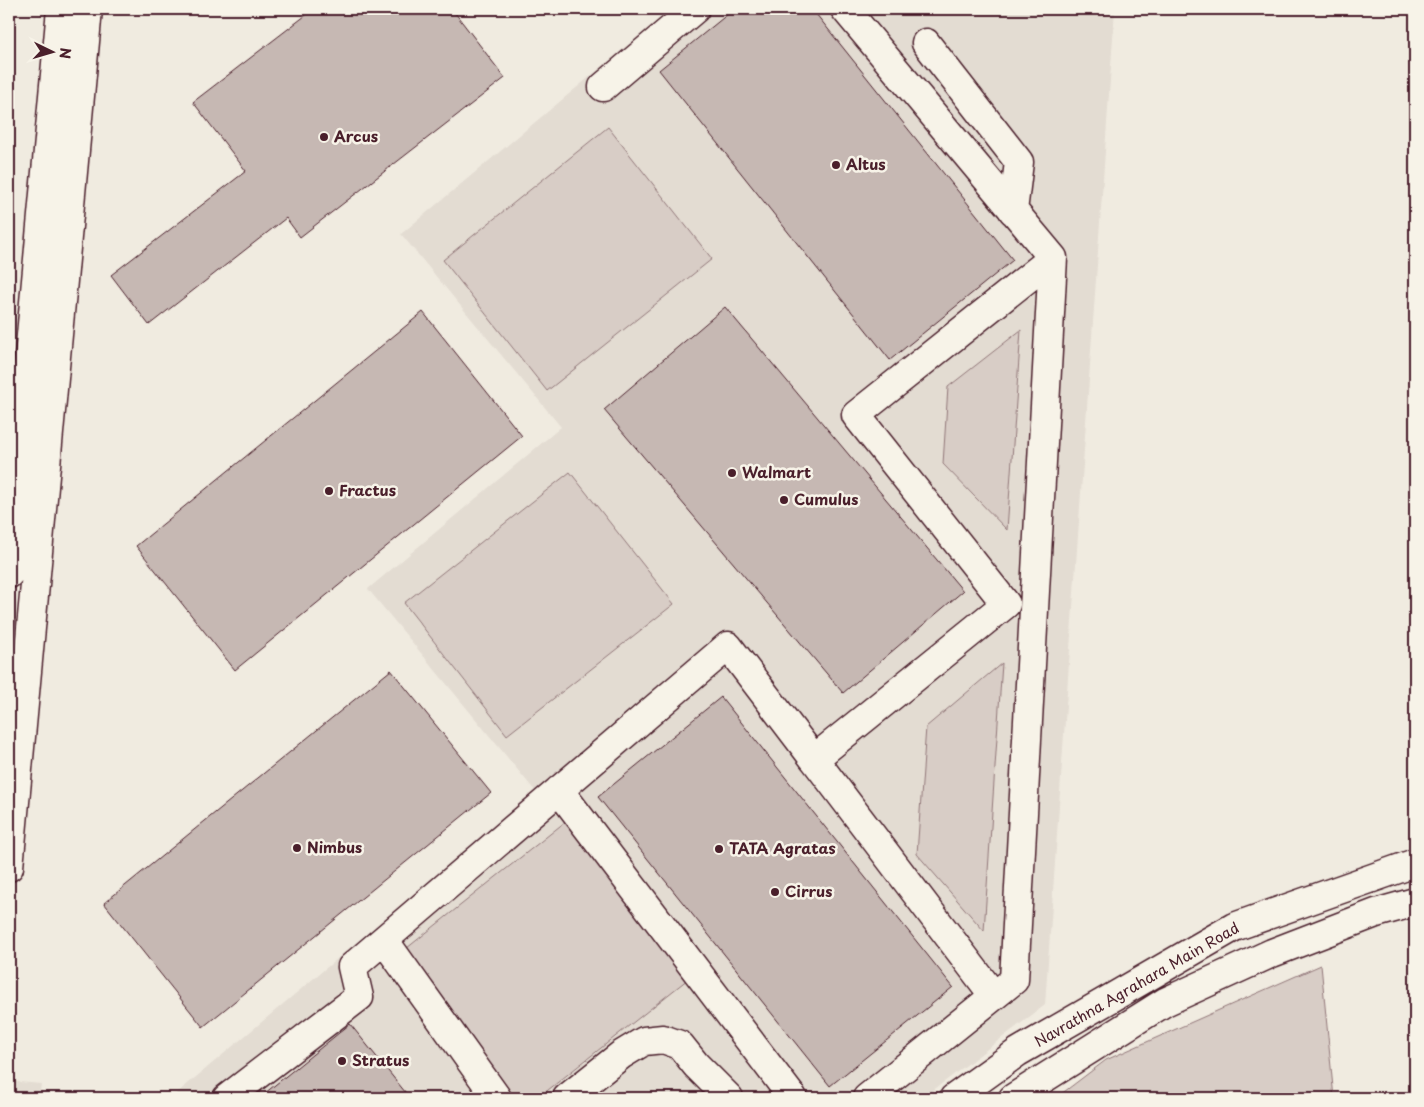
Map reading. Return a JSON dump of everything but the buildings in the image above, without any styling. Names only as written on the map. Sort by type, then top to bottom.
[{"type":"street","points":[[9,574],[61,9]]},
{"type":"street","points":[[9,867],[88,9]]},
{"type":"street","points":[[603,87],[695,9]]},
{"type":"street","points":[[845,9],[1053,258],[1014,980],[867,1098]]},
{"type":"street","points":[[926,43],[1019,162],[1013,211]]},
{"type":"street","points":[[814,759],[1006,604],[856,415],[1053,258]]},
{"type":"street","points":[[226,1098],[359,997],[352,967],[728,646],[994,996]]},
{"type":"street","points":[[559,790],[793,1098]]},
{"type":"street","name":"Navrathna Agrahara Main Road","points":[[954,1098],[1018,1052],[1234,927],[1415,862]]},
{"type":"street","name":"Navrathna Agrahara Main Road","points":[[1013,1098],[1165,1002],[1272,953],[1376,913],[1415,902]]},
{"type":"street","points":[[384,940],[498,1098]]},
{"type":"street","points":[[567,1098],[629,1050],[644,1041],[663,1039],[680,1045],[729,1098]]},
{"type":"shaded area","points":[[671,9],[1115,9],[1045,1005],[923,1098],[171,1098],[536,792],[368,589],[561,427],[401,234]]},
{"type":"shaded area","points":[[608,127],[712,259],[547,391],[443,260]]},
{"type":"shaded area","points":[[1021,330],[1007,530],[943,464],[948,387]]},
{"type":"shaded area","points":[[570,472],[674,604],[507,735],[404,603]]},
{"type":"shaded area","points":[[1002,663],[984,931],[917,854],[926,727]]},
{"type":"shaded area","points":[[565,822],[688,979],[538,1098],[509,1098],[397,956]]},
{"type":"shaded area","points":[[1321,965],[1334,1098],[1056,1098],[1106,1060]]},
{"type":"shaded area","points":[[9,1081],[41,1084],[39,1098],[9,1098]]},
{"type":"place","name":"Arcus","points":[[324,137]]},
{"type":"place","name":"Altus","points":[[836,165]]},
{"type":"place","name":"Walmart","points":[[732,473]]},
{"type":"place","name":"Fractus","points":[[329,491]]},
{"type":"place","name":"Cumulus","points":[[784,500]]},
{"type":"place","name":"Nimbus","points":[[297,848]]},
{"type":"place","name":"TATA Agratas","points":[[719,849]]},
{"type":"place","name":"Cirrus","points":[[775,892]]},
{"type":"place","name":"Stratus","points":[[342,1061]]}]
